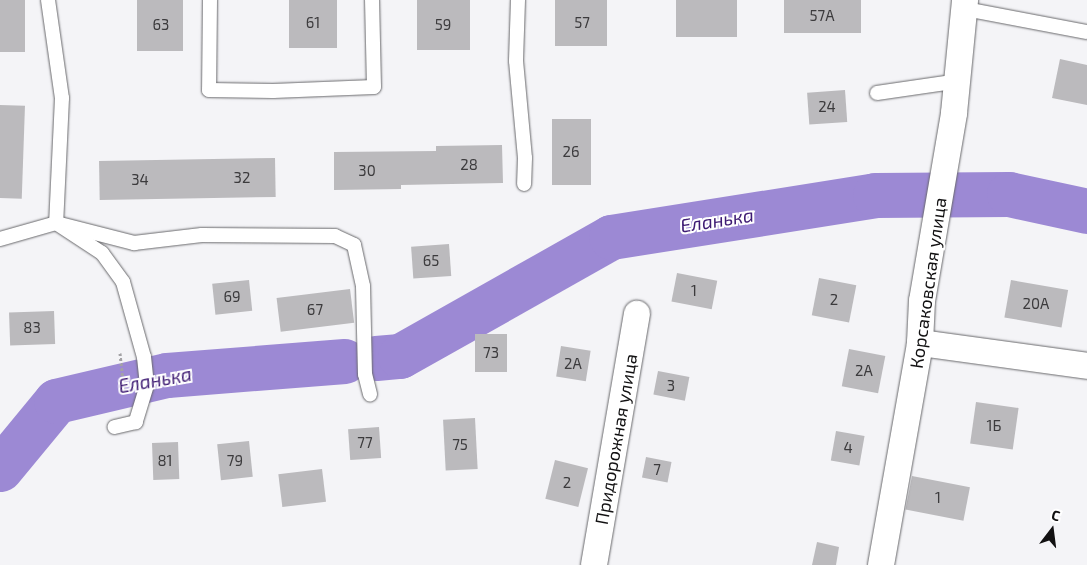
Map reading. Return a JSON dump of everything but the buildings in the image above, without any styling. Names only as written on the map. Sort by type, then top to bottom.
[{"type":"street","name":"Корсаковская улица","points":[[881,565],[920,343],[922,301],[959,81],[965,4]]},
{"type":"street","name":"Придорожная улица","points":[[594,565],[637,314]]},
{"type":"street","points":[[920,343],[1087,366]]},
{"type":"lane","points":[[48,0],[62,98],[56,223]]},
{"type":"lane","points":[[210,0],[209,90],[272,91],[374,87],[372,0]]},
{"type":"lane","points":[[518,0],[516,61],[525,158],[524,184]]},
{"type":"lane","points":[[965,4],[1087,32]]},
{"type":"lane","points":[[877,93],[959,81]]},
{"type":"lane","points":[[56,223],[102,253],[123,282],[138,327],[147,385],[136,422],[114,427]]},
{"type":"lane","points":[[0,239],[56,223],[134,243],[202,235],[285,233],[335,236],[354,245],[363,286],[365,374],[370,394]]},
{"type":"path","points":[[120,352],[124,391]]},
{"type":"waterway","name":"Еланька","points":[[376,358],[400,356],[611,237],[875,195],[1009,194],[1087,211]]},
{"type":"waterway","name":"Еланька","points":[[0,469],[56,401],[167,375],[344,361]]}]
